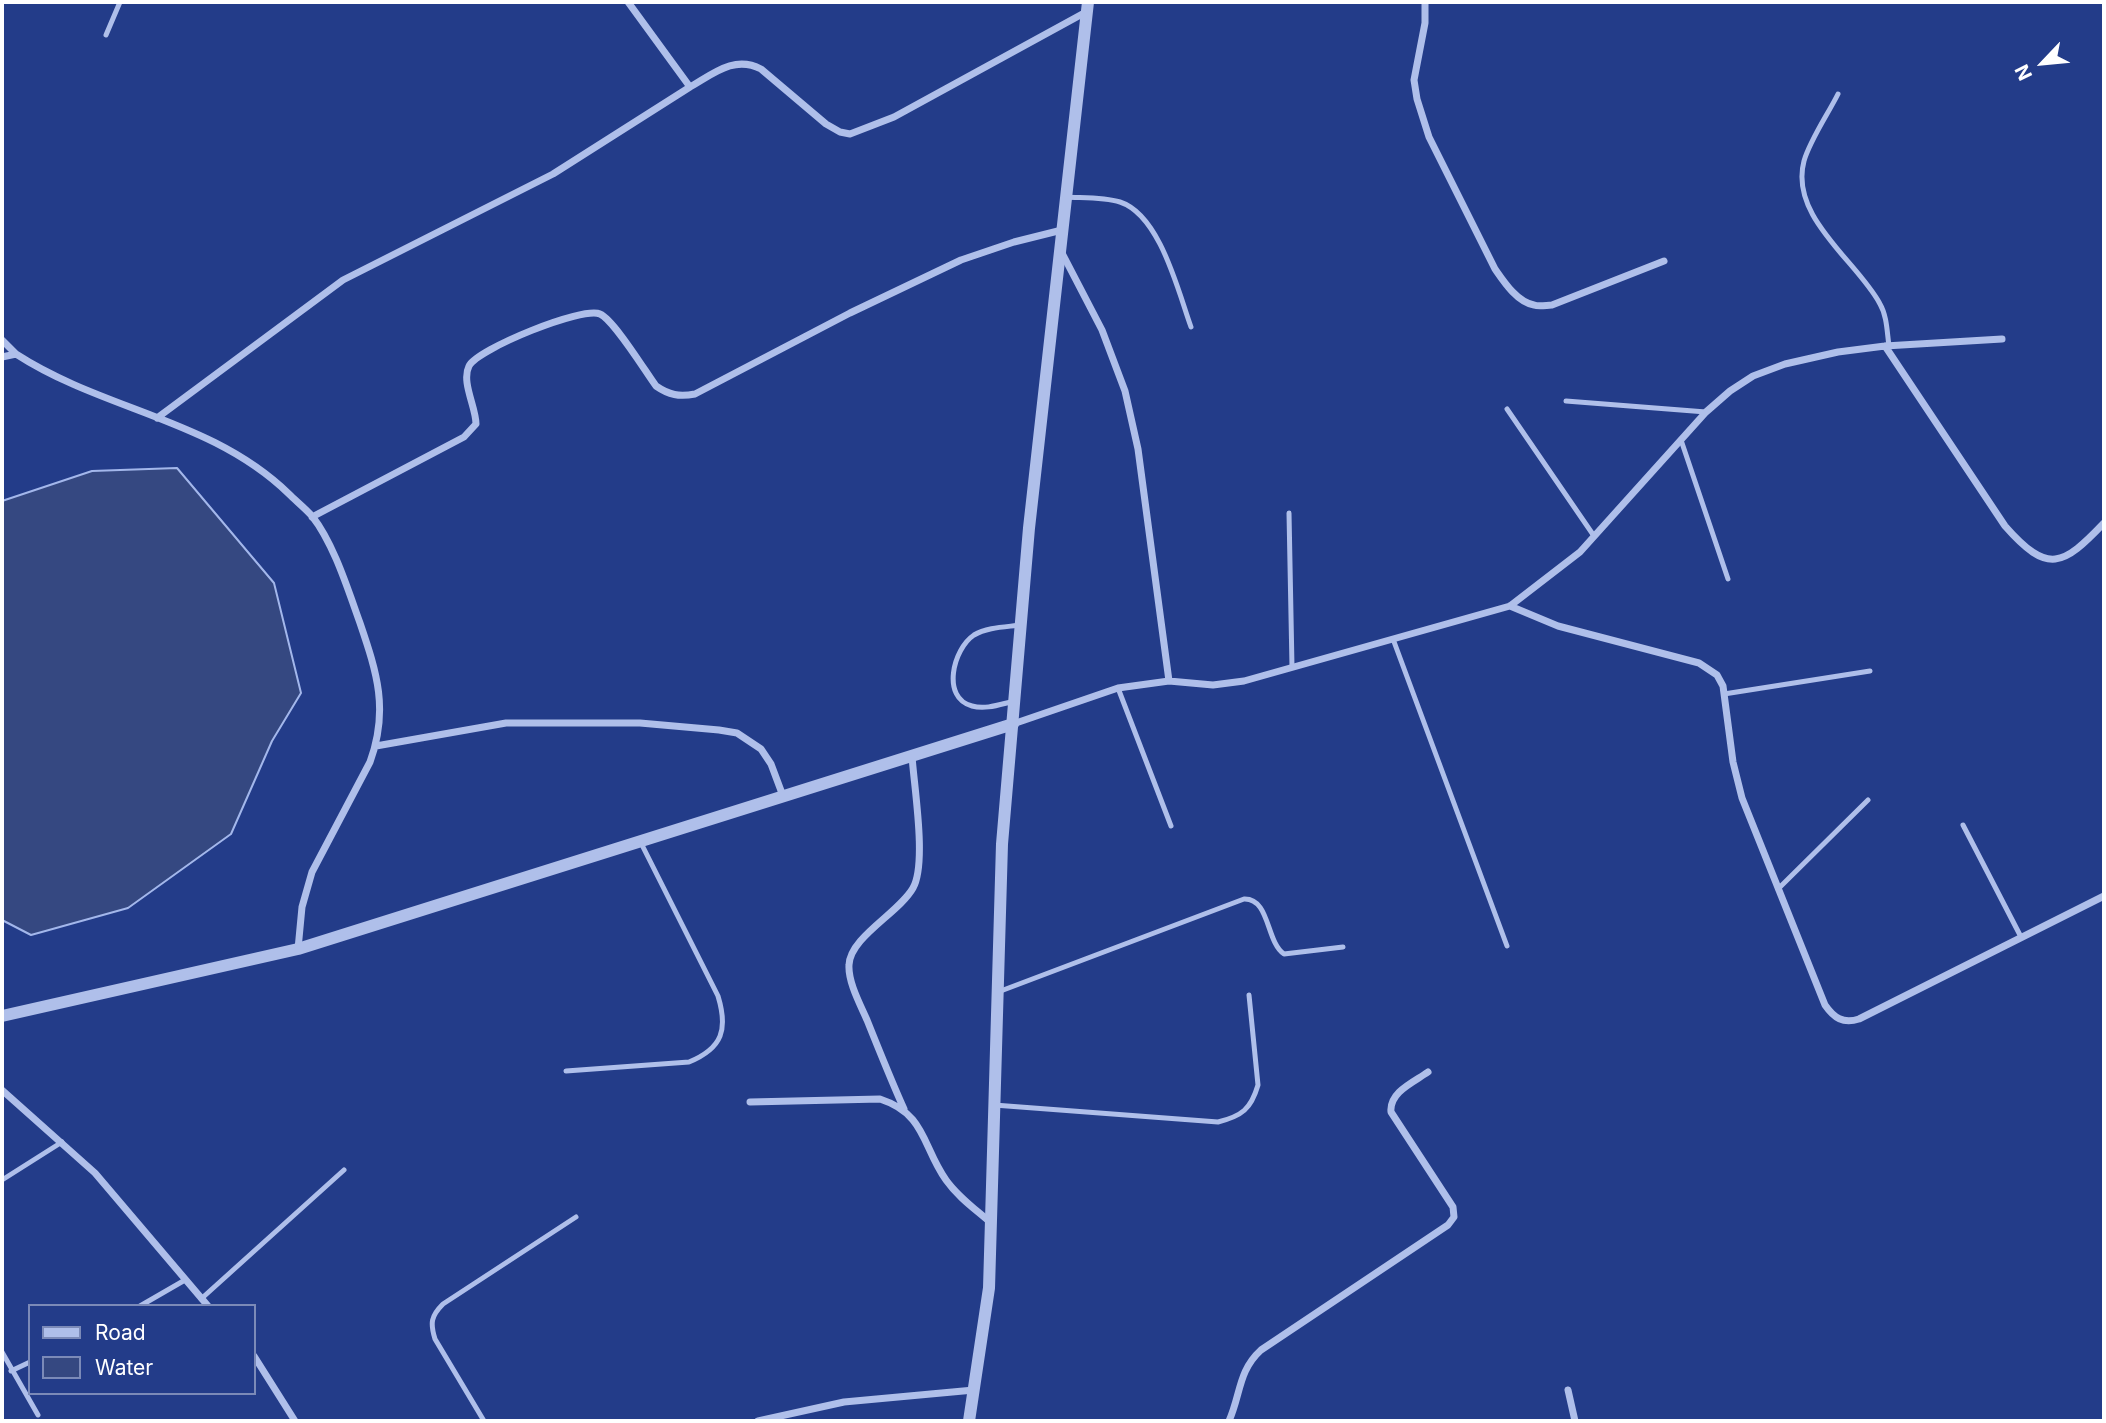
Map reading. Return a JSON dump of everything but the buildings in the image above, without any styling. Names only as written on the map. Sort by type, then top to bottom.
[{"type":"street","points":[[628,2],[690,88]]},
{"type":"street","points":[[1425,2],[1425,23],[1414,80],[1417,99],[1429,137],[1495,269],[1507,285],[1534,305],[1552,305],[1664,261]]},
{"type":"street","points":[[157,418],[344,280],[553,174],[730,65],[751,63],[826,124],[850,134],[894,117],[1087,7]]},
{"type":"street","points":[[970,1421],[989,1288],[1002,844],[1029,528],[1087,7]]},
{"type":"street","points":[[312,517],[464,437],[476,424],[467,380],[470,363],[505,342],[580,314],[597,312],[612,324],[656,386],[667,394],[695,394],[850,313],[961,260],[1014,242],[1062,230]]},
{"type":"street","points":[[1060,250],[1102,330],[1125,391],[1138,449],[1168,681]]},
{"type":"street","points":[[2,1016],[298,949],[1013,724],[1118,688],[1168,681],[1213,685],[1244,681],[1510,606],[1580,552],[1706,412],[1753,376],[1785,364],[1838,352],[1887,346],[2002,339]]},
{"type":"street","points":[[2,340],[16,354],[37,368],[96,395],[213,440],[267,473],[312,517],[341,569],[373,660],[380,695],[376,746],[312,872],[302,906],[298,949]]},
{"type":"street","points":[[1887,346],[2005,526],[2022,545],[2035,555],[2049,559],[2068,556],[2079,550],[2104,523]]},
{"type":"street","points":[[2,357],[16,354]]},
{"type":"street","points":[[1510,606],[1558,626],[1699,663],[1717,675],[1724,694],[1733,762],[1742,798],[1825,1005],[1830,1013],[1843,1021],[1859,1019],[2104,896]]},
{"type":"street","points":[[376,746],[506,723],[639,723],[719,730],[737,733],[761,749],[771,764],[783,796]]},
{"type":"street","points":[[912,756],[919,847],[914,887],[899,907],[854,948],[849,966],[859,1002],[904,1109],[920,1130],[949,1184],[991,1223]]},
{"type":"street","points":[[1229,1421],[1237,1402],[1245,1367],[1252,1358],[1448,1225],[1454,1217],[1453,1207],[1391,1112],[1391,1101],[1395,1095],[1428,1072]]},
{"type":"street","points":[[2,1090],[95,1173],[206,1304]]},
{"type":"street","points":[[750,1102],[880,1099],[904,1109]]},
{"type":"street","points":[[256,1359],[295,1421]]},
{"type":"street","points":[[758,1421],[844,1402],[974,1390]]},
{"type":"street","points":[[1568,1390],[1575,1421]]},
{"type":"lane","points":[[106,35],[120,2]]},
{"type":"lane","points":[[1838,94],[1804,159],[1804,189],[1811,209],[1826,236],[1880,303],[1886,323],[1887,346]]},
{"type":"lane","points":[[1066,197],[1119,201],[1141,215],[1159,243],[1191,327]]},
{"type":"lane","points":[[1566,401],[1706,412]]},
{"type":"lane","points":[[1507,409],[1594,536]]},
{"type":"lane","points":[[1681,440],[1728,579]]},
{"type":"lane","points":[[1289,513],[1292,667]]},
{"type":"lane","points":[[1015,701],[984,708],[970,706],[961,700],[953,685],[956,658],[966,641],[983,630],[1021,625]]},
{"type":"lane","points":[[1393,639],[1507,946]]},
{"type":"lane","points":[[1724,694],[1871,671]]},
{"type":"lane","points":[[1118,688],[1171,826]]},
{"type":"lane","points":[[1778,889],[1868,800]]},
{"type":"lane","points":[[1963,825],[2021,937]]},
{"type":"lane","points":[[566,1071],[689,1062],[714,1046],[724,1030],[718,996],[640,841]]},
{"type":"lane","points":[[998,992],[1244,899],[1257,903],[1276,947],[1284,954],[1343,947]]},
{"type":"lane","points":[[994,1105],[1218,1122],[1233,1118],[1245,1111],[1254,1098],[1258,1085],[1249,995]]},
{"type":"lane","points":[[2,1180],[62,1142]]},
{"type":"lane","points":[[201,1299],[344,1170]]},
{"type":"lane","points":[[484,1421],[435,1339],[431,1318],[443,1304],[576,1217]]},
{"type":"lane","points":[[143,1304],[185,1280]]},
{"type":"lane","points":[[2,1352],[38,1415]]},
{"type":"lane","points":[[11,1371],[28,1363]]},
{"type":"water","points":[[177,468],[274,583],[301,693],[272,741],[231,834],[128,908],[31,935],[2,920],[2,501],[92,471]]}]
